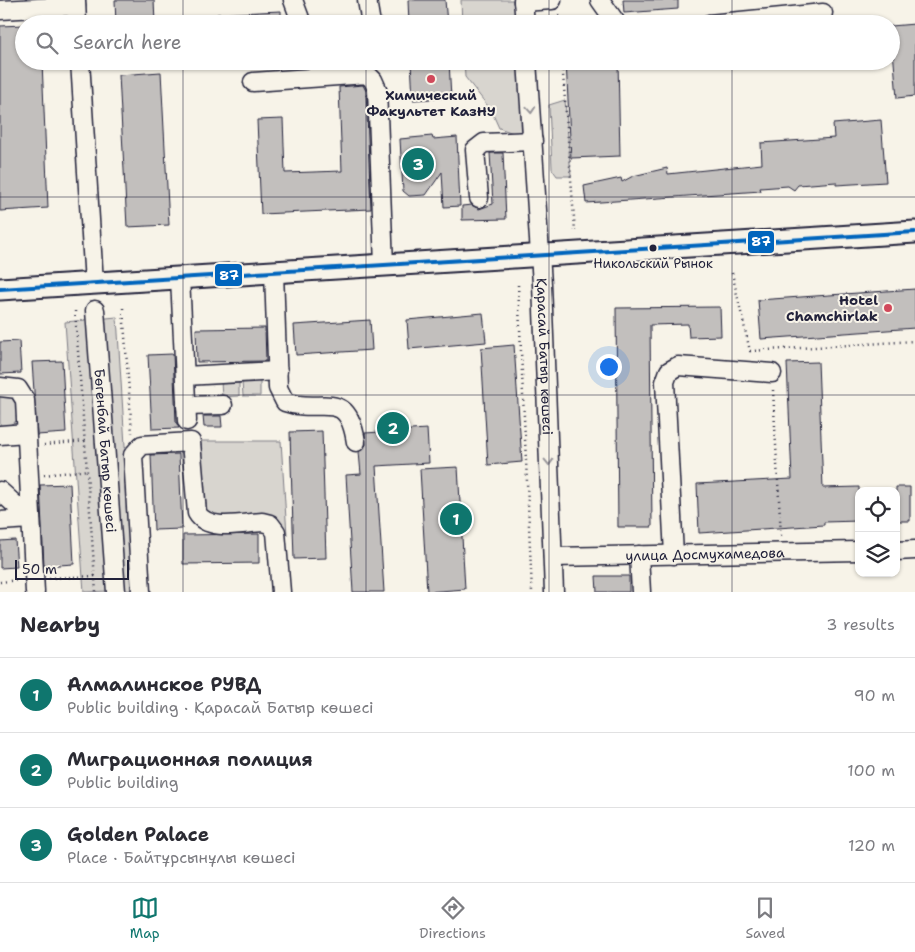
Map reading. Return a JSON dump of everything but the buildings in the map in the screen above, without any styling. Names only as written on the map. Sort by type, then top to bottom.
[{"type":"main road","points":[[0,289],[915,232]]},
{"type":"street","points":[[295,0],[299,15]]},
{"type":"street","points":[[367,0],[370,15]]},
{"type":"street","points":[[524,15],[523,1],[552,0]]},
{"type":"street","points":[[600,0],[611,15]]},
{"type":"street","points":[[0,10],[76,3]]},
{"type":"street","points":[[802,15],[823,13]]},
{"type":"street","points":[[81,70],[94,283]]},
{"type":"street","name":"Қарасай Батыр көшесі","points":[[528,70],[540,256],[554,592]]},
{"type":"street","points":[[253,82],[367,74],[373,80],[376,89],[384,265]]},
{"type":"street","points":[[479,198],[475,150],[484,143],[533,141]]},
{"type":"street","points":[[274,272],[278,388],[284,402],[297,406],[331,405],[344,410],[352,422],[356,442]]},
{"type":"street","points":[[180,278],[187,414],[223,405]]},
{"type":"street","name":"Бөгенбай Батыр көшесі","points":[[95,310],[116,592]]},
{"type":"street","points":[[674,555],[665,382],[670,371],[678,366],[772,372]]},
{"type":"street","points":[[185,376],[278,371]]},
{"type":"street","points":[[0,387],[18,389],[25,400],[35,592]]},
{"type":"street","points":[[0,435],[27,440]]},
{"type":"street","points":[[141,592],[134,455],[142,445],[191,442],[197,513],[201,520],[210,524],[262,522],[270,524],[276,532],[281,592]]},
{"type":"street","points":[[0,491],[31,519]]},
{"type":"street","points":[[0,520],[31,519]]},
{"type":"street","points":[[900,551],[915,550]]},
{"type":"street","name":"улица Досмухамедова","points":[[553,557],[855,551]]},
{"type":"street","points":[[639,555],[641,592]]},
{"type":"path","points":[[563,70],[575,231]]},
{"type":"path","points":[[732,273],[750,350],[915,341]]},
{"type":"path","points":[[518,285],[532,592]]},
{"type":"path","points":[[123,308],[134,455]]},
{"type":"path","points":[[75,311],[96,592]]},
{"type":"path","points":[[771,349],[782,553]]},
{"type":"path","points":[[27,440],[85,441]]},
{"type":"path","points":[[29,477],[107,468]]},
{"type":"shaded area","points":[[461,0],[514,0],[515,15],[462,15]]},
{"type":"shaded area","points":[[465,70],[520,70],[525,137],[499,128],[491,110],[465,77]]},
{"type":"shaded area","points":[[565,100],[571,176],[557,176],[552,169],[549,105]]},
{"type":"shaded area","points":[[117,317],[134,590],[84,592],[65,322]]},
{"type":"shaded area","points":[[260,380],[260,396],[243,396],[242,381]]},
{"type":"shaded area","points":[[221,381],[239,381],[239,396],[222,397]]},
{"type":"shaded area","points":[[0,386],[17,395],[20,419],[6,427],[0,427]]},
{"type":"shaded area","points":[[198,441],[281,441],[287,535],[256,529],[246,515],[217,516],[202,510]]},
{"type":"transit line","name":"87","points":[[0,289],[915,232]]},
{"type":"place","name":"Химический Факультет КазНУ","points":[[431,79]]},
{"type":"place","name":"Golden Palace","points":[[418,164]]},
{"type":"place","name":"Никольский Рынок","points":[[653,248]]},
{"type":"place","name":"Hotel Chamchirlak","points":[[888,308]]},
{"type":"place","name":"Миграционная полиция","points":[[393,428]]},
{"type":"place","name":"Алмалинское РУВД","points":[[456,519]]}]
